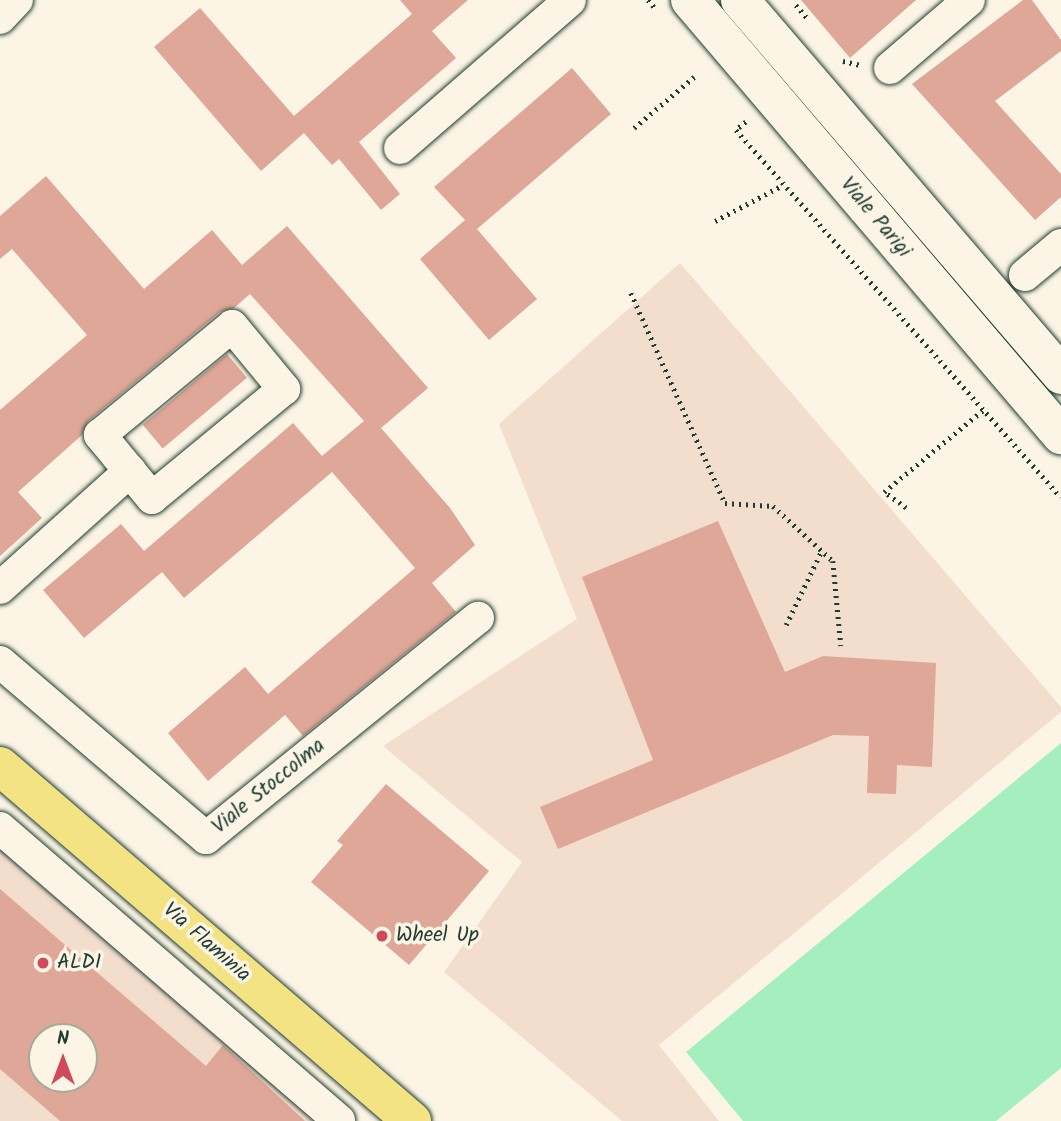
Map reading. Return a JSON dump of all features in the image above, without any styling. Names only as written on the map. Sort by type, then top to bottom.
[{"type":"main road","name":"Viale Parigi","points":[[740,0],[1061,375]]},
{"type":"main road","name":"Viale Parigi","points":[[673,5],[1061,435]]},
{"type":"main road","name":"Via Flaminia","points":[[0,766],[412,1121]]},
{"type":"street","points":[[0,18],[18,0]]},
{"type":"street","points":[[400,149],[570,0]]},
{"type":"street","points":[[890,68],[969,0]]},
{"type":"street","points":[[1025,275],[1061,245]]},
{"type":"street","points":[[232,326],[284,389],[152,498],[130,471],[100,435],[232,326]]},
{"type":"street","points":[[0,588],[130,471]]},
{"type":"street","name":"Viale Stoccolma","points":[[0,662],[206,838],[478,618]]},
{"type":"street","points":[[0,828],[339,1121]]},
{"type":"path","points":[[648,0],[673,5]]},
{"type":"path","points":[[634,128],[694,77]]},
{"type":"path","points":[[754,117],[736,130],[1061,498]]},
{"type":"path","points":[[715,221],[783,185]]},
{"type":"path","points":[[631,293],[725,503],[773,506],[833,561],[841,646]]},
{"type":"path","points":[[906,508],[884,492],[984,410]]},
{"type":"path","points":[[786,625],[822,550]]},
{"type":"shaded area","points":[[680,263],[1061,707],[1061,712],[659,1045],[719,1121],[622,1121],[444,972],[522,862],[383,746],[577,619],[499,424]]},
{"type":"shaded area","name":"ALDI","points":[[0,849],[323,1121],[0,1121]]},
{"type":"green space","points":[[1061,743],[1061,1068],[996,1121],[743,1121],[686,1052]]},
{"type":"building","points":[[400,0],[468,0],[432,31],[456,58],[359,142],[400,194],[381,210],[339,159],[332,165],[304,133],[261,171],[154,47],[200,8],[294,116],[412,14]]},
{"type":"building","points":[[801,0],[916,0],[850,58]]},
{"type":"building","points":[[1023,0],[1032,0],[1061,40],[1061,51],[995,101],[1061,174],[1061,197],[1035,220],[912,84]]},
{"type":"building","points":[[572,68],[611,114],[477,229],[537,299],[489,340],[420,259],[465,220],[434,187]]},
{"type":"building","points":[[46,176],[144,289],[212,230],[242,265],[287,226],[428,388],[381,428],[450,508],[475,545],[432,583],[456,612],[303,736],[285,715],[208,781],[168,733],[245,667],[268,694],[415,568],[332,472],[184,598],[162,572],[84,638],[43,590],[121,524],[144,551],[293,423],[322,456],[364,421],[250,294],[234,308],[220,312],[88,421],[82,435],[18,492],[42,518],[0,556],[0,410],[87,335],[12,249],[0,259],[0,216]]},
{"type":"building","points":[[227,354],[247,378],[163,448],[143,425]]},
{"type":"building","points":[[718,521],[785,672],[823,656],[936,663],[932,767],[897,765],[896,794],[867,793],[869,736],[833,735],[558,849],[540,807],[653,760],[582,577]]},
{"type":"building","points":[[386,784],[489,871],[409,965],[311,882],[343,845],[337,841]]},
{"type":"building","name":"ALDI","points":[[0,889],[206,1066],[223,1045],[305,1121],[60,1121],[0,1069]]},
{"type":"place","name":"Wheel Up","points":[[382,936]]},
{"type":"place","name":"ALDI","points":[[43,963]]}]
